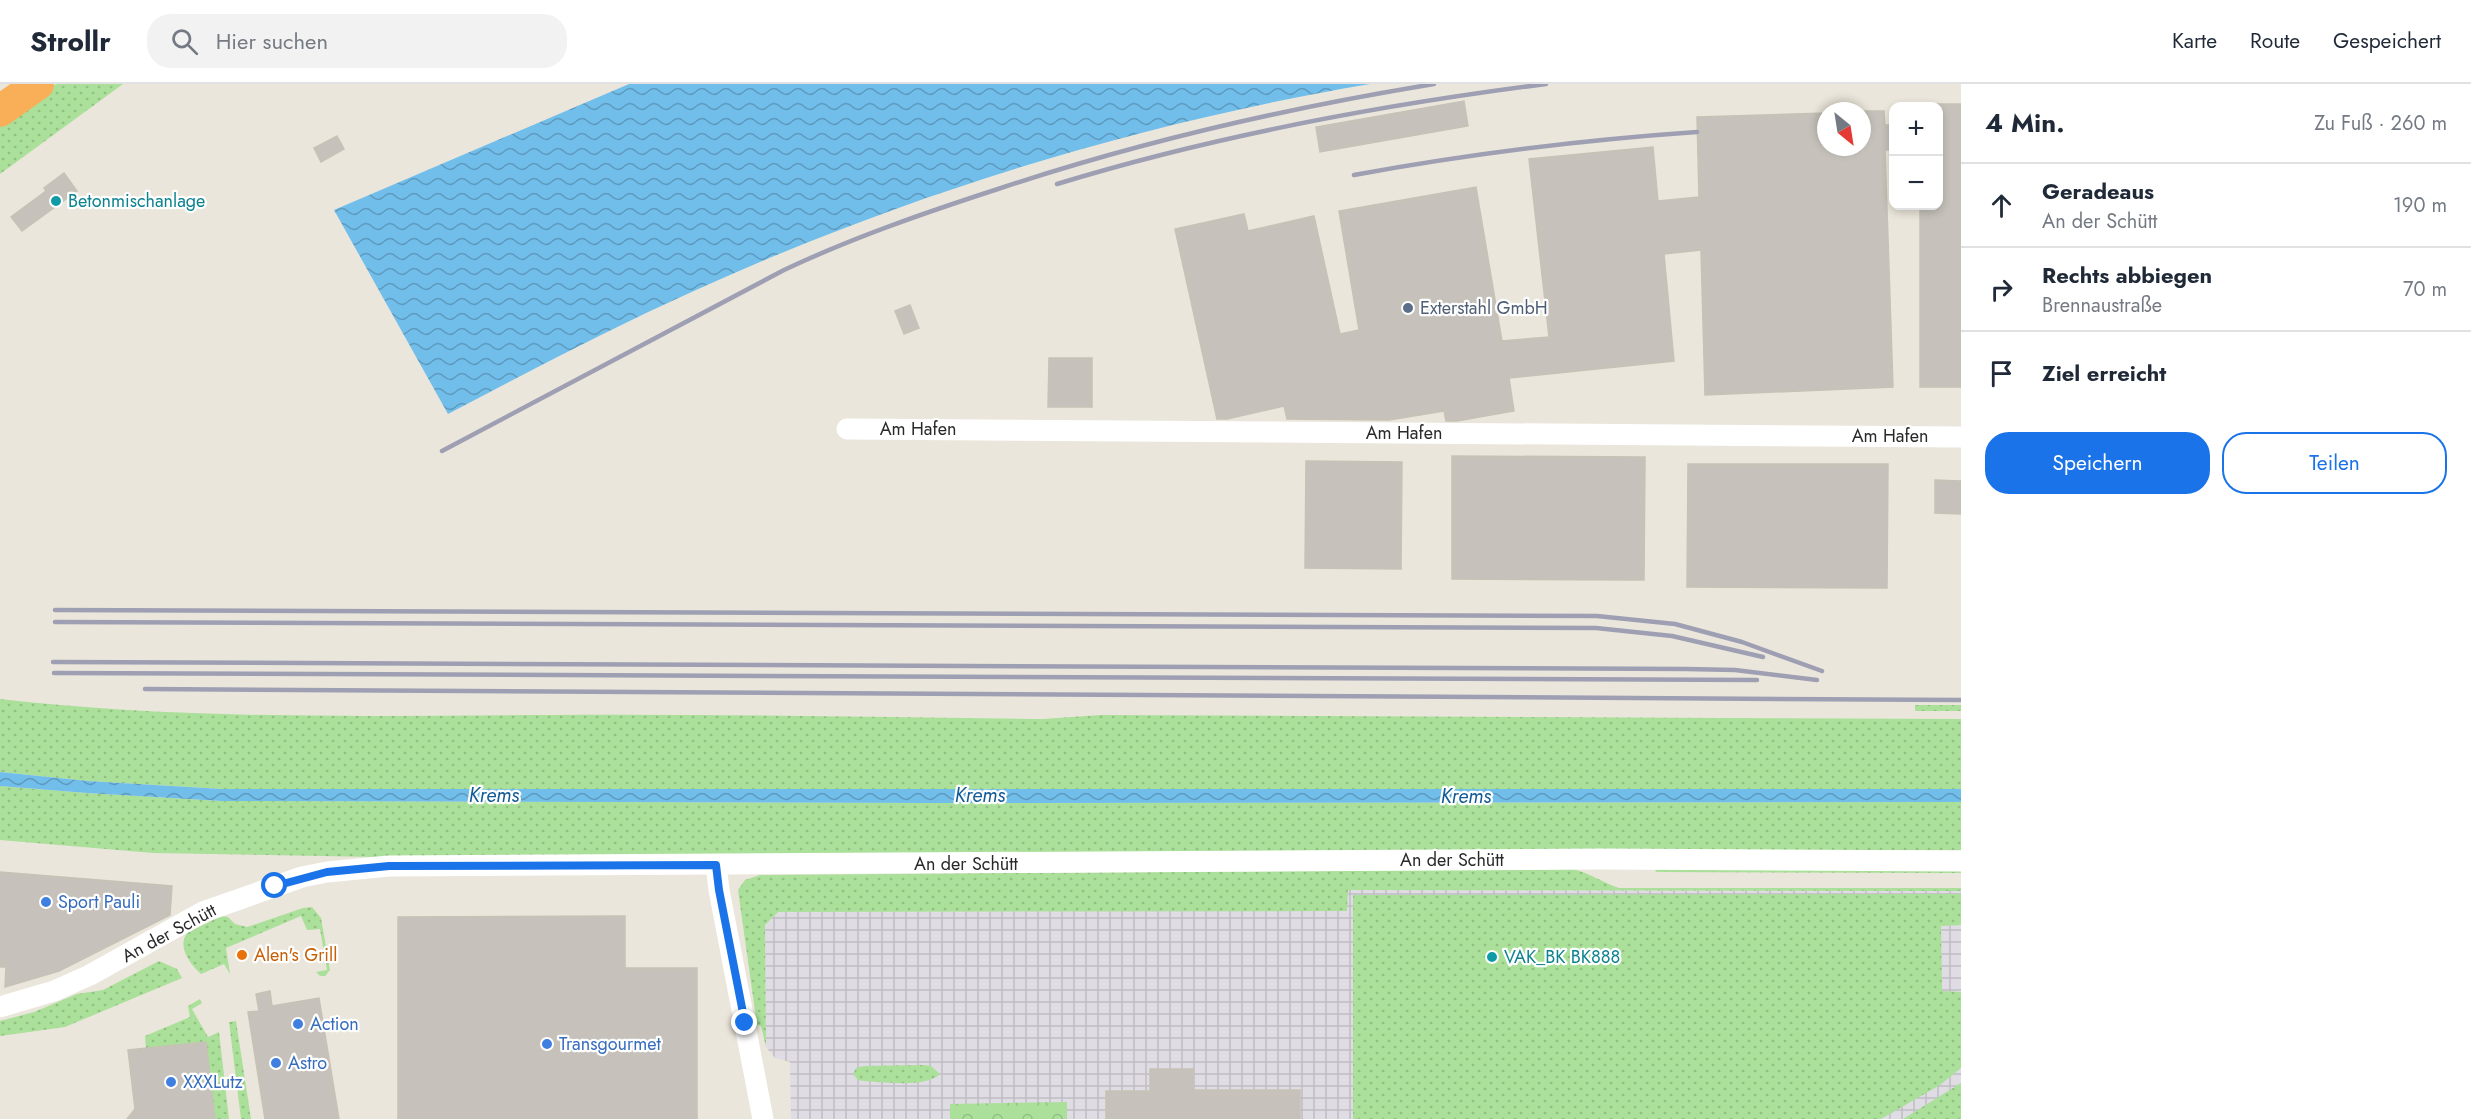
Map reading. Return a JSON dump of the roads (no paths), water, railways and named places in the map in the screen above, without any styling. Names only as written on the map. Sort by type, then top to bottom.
[{"type":"highway","points":[[0,111],[38,84]]},
{"type":"street","name":"Am Hafen","points":[[847,429],[1961,437]]},
{"type":"street","name":"An der Schütt","points":[[0,1007],[54,991],[90,975],[203,912],[302,877],[327,872],[420,865],[1589,860],[1961,861]]},
{"type":"street","points":[[716,865],[763,1119]]},
{"type":"water","points":[[629,84],[1370,84],[1197,119],[1027,165],[942,192],[777,255],[664,304],[448,414],[334,210]]},
{"type":"water","name":"Krems","points":[[0,772],[88,781],[222,789],[1961,789],[1961,802],[221,801],[0,786]]},
{"type":"railway","points":[[442,451],[784,270],[891,226],[973,197],[1108,155],[1270,115],[1434,84]]},
{"type":"railway","points":[[1057,184],[1117,166],[1239,136],[1361,112],[1546,84]]},
{"type":"railway","points":[[1354,175],[1525,149],[1697,132]]},
{"type":"railway","points":[[55,610],[1597,616],[1675,624],[1742,642],[1822,671]]},
{"type":"railway","points":[[55,622],[1596,628],[1672,636],[1763,657]]},
{"type":"railway","points":[[53,662],[1686,669],[1735,670],[1817,680]]},
{"type":"railway","points":[[54,673],[1757,680]]},
{"type":"railway","points":[[145,689],[1961,700]]},
{"type":"place","name":"Betonmischanlage","points":[[56,201]]},
{"type":"place","name":"Exterstahl GmbH","points":[[1408,308]]},
{"type":"place","name":"Sport Pauli","points":[[46,902]]},
{"type":"place","name":"Alen's Grill","points":[[242,955]]},
{"type":"place","name":"VAK_BK BK888","points":[[1492,957]]},
{"type":"place","name":"Action","points":[[298,1024]]},
{"type":"place","name":"Transgourmet","points":[[547,1044]]},
{"type":"place","name":"Astro","points":[[276,1063]]},
{"type":"place","name":"XXXLutz","points":[[171,1082]]}]
